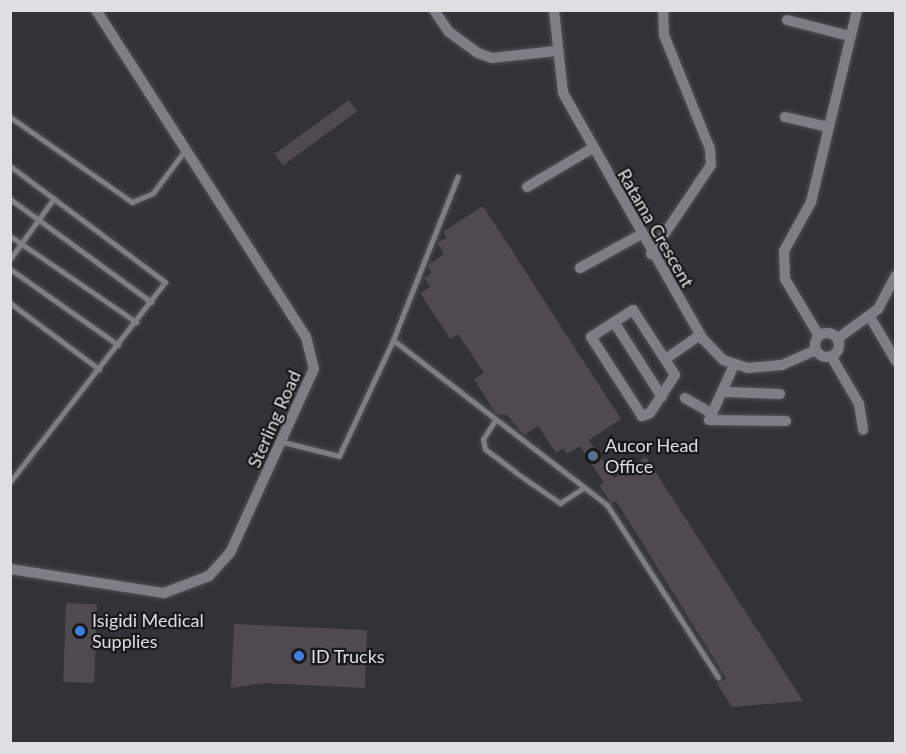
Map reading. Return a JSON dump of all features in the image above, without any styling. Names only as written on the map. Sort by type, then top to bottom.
[{"type":"street","name":"Sterling Road","points":[[10,569],[164,593],[190,587],[230,553],[310,384],[311,348],[96,10]]},
{"type":"street","points":[[434,10],[449,32],[478,53],[492,58],[556,51]]},
{"type":"street","name":"Ratama Crescent","points":[[554,10],[556,51],[563,93],[591,149],[700,335],[714,353],[734,365]]},
{"type":"street","points":[[651,254],[708,178],[711,165],[711,149],[664,35],[663,10]]},
{"type":"street","points":[[816,350],[819,336],[783,269],[787,242],[811,202],[857,10]]},
{"type":"street","points":[[788,20],[850,36]]},
{"type":"street","points":[[785,117],[828,127]]},
{"type":"street","points":[[527,187],[591,149]]},
{"type":"street","points":[[580,268],[640,235]]},
{"type":"street","points":[[831,356],[837,339],[870,316],[895,276]]},
{"type":"street","points":[[635,310],[666,358],[675,375],[662,397],[642,416],[591,340],[614,322],[635,310]]},
{"type":"street","points":[[870,316],[896,361]]},
{"type":"street","points":[[614,322],[662,397]]},
{"type":"street","points":[[666,358],[700,335]]},
{"type":"street","points":[[819,336],[837,339]]},
{"type":"street","points":[[786,421],[710,420],[711,413],[726,392],[734,365],[782,365],[816,350],[831,356],[859,404],[863,430]]},
{"type":"street","points":[[726,392],[780,394]]},
{"type":"street","points":[[685,398],[711,413]]},
{"type":"lane","points":[[10,117],[132,202],[153,193],[185,150]]},
{"type":"lane","points":[[10,166],[162,277],[165,284],[10,482]]},
{"type":"lane","points":[[283,442],[339,456],[393,340],[458,176]]},
{"type":"lane","points":[[10,259],[54,198]]},
{"type":"lane","points":[[10,199],[151,302]]},
{"type":"lane","points":[[10,236],[136,322]]},
{"type":"lane","points":[[10,269],[118,345]]},
{"type":"lane","points":[[10,303],[99,369]]},
{"type":"lane","points":[[393,340],[494,422],[613,513],[718,677]]},
{"type":"lane","points":[[494,422],[483,439],[485,449],[515,472],[560,503],[583,488]]},
{"type":"building","points":[[349,100],[357,111],[283,165],[275,154]]},
{"type":"building","name":"Aucor Head Office","points":[[483,206],[621,419],[589,440],[614,478],[646,457],[803,701],[732,707],[717,684],[726,678],[616,501],[612,503],[599,486],[604,483],[580,446],[567,454],[563,448],[556,453],[538,426],[524,435],[507,415],[496,414],[474,379],[484,373],[458,334],[450,339],[420,293],[430,287],[424,278],[431,273],[428,265],[444,254],[437,243],[446,238],[443,232]]},
{"type":"building","name":"Isigidi Medical Supplies","points":[[66,603],[97,604],[94,683],[63,682]]},
{"type":"building","name":"ID Trucks","points":[[234,624],[367,630],[365,688],[264,683],[231,688]]},
{"type":"place","name":"Aucor Head Office","points":[[593,456]]},
{"type":"place","name":"Isigidi Medical Supplies","points":[[80,631]]},
{"type":"place","name":"ID Trucks","points":[[299,656]]}]
